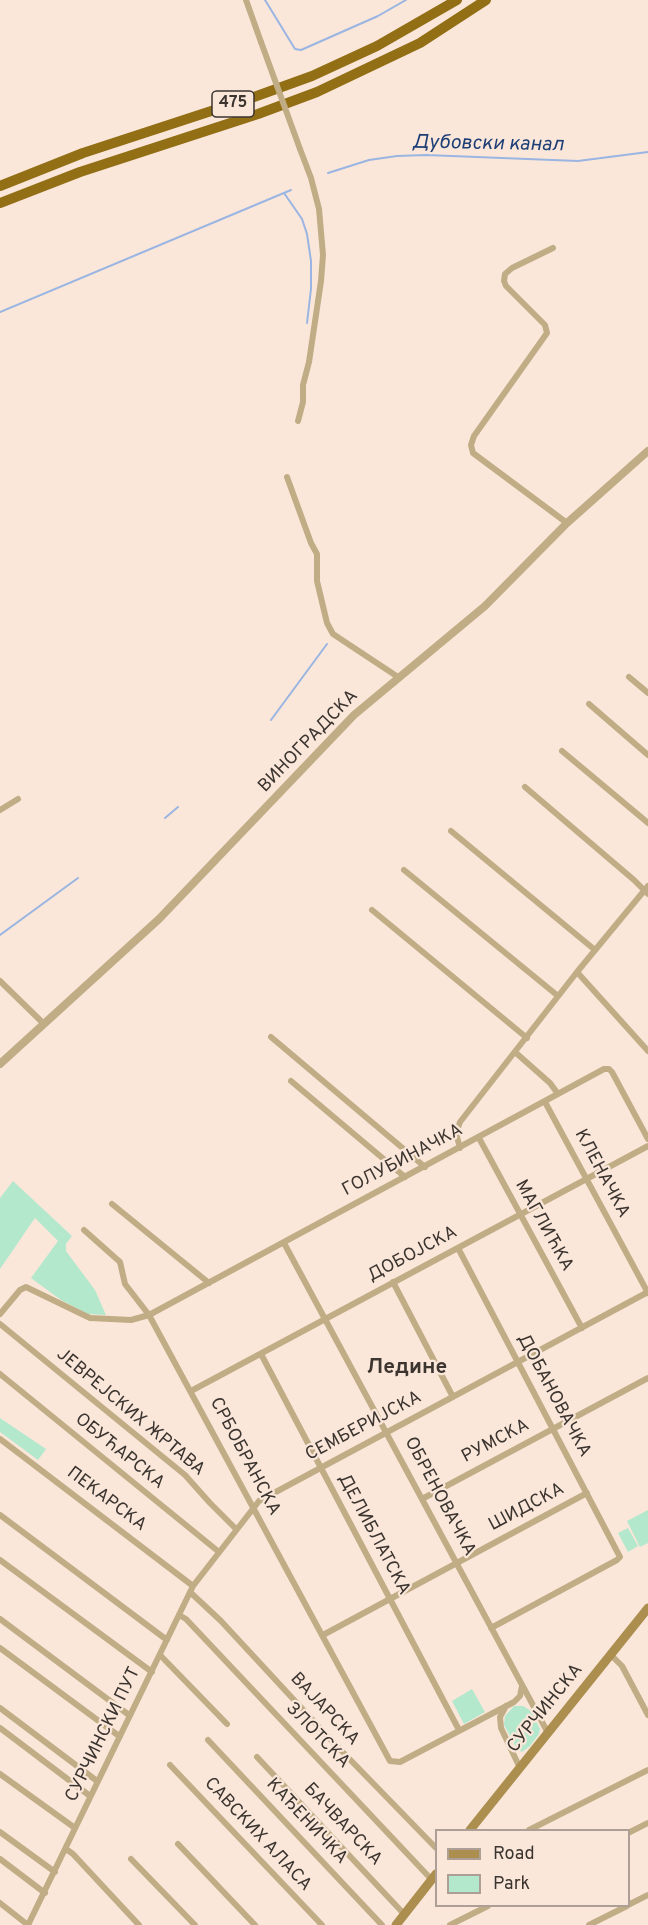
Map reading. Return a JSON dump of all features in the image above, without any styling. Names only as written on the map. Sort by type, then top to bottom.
[{"type":"highway","name":"475","points":[[0,186],[83,153],[254,98],[312,76],[377,46],[457,0]]},
{"type":"highway","name":"475","points":[[0,204],[80,172],[258,114],[333,85],[420,43],[486,0]]},
{"type":"main road","name":"СУРЧИНСКА","points":[[471,1829],[648,1608]]},
{"type":"main road","points":[[396,1925],[434,1876]]},
{"type":"street","points":[[246,0],[311,178],[319,209],[321,282],[298,420]]},
{"type":"street","points":[[553,248],[512,268],[505,274],[506,286],[545,325],[547,333],[474,436],[471,445],[473,453],[567,523]]},
{"type":"street","name":"ВИНОГРАДСКА","points":[[0,1064],[159,919],[330,739],[398,677],[485,606],[567,523],[648,451]]},
{"type":"street","points":[[287,477],[317,554],[317,581],[327,623],[333,634],[398,677]]},
{"type":"street","points":[[629,677],[648,693]]},
{"type":"street","points":[[589,704],[648,755]]},
{"type":"street","points":[[562,751],[648,823]]},
{"type":"street","points":[[460,1148],[456,1136],[458,1124],[577,972],[647,890],[525,787]]},
{"type":"street","points":[[0,810],[18,800]]},
{"type":"street","points":[[451,831],[595,950]]},
{"type":"street","points":[[404,870],[558,996]]},
{"type":"street","points":[[372,910],[526,1038]]},
{"type":"street","points":[[577,972],[648,1051]]},
{"type":"street","points":[[0,981],[44,1024]]},
{"type":"street","points":[[271,1037],[425,1167]]},
{"type":"street","points":[[515,1052],[550,1083],[558,1095]]},
{"type":"street","name":"ГОЛУБИНАЧКА","points":[[149,1315],[601,1070],[607,1068],[611,1070],[648,1139]]},
{"type":"street","points":[[291,1081],[405,1177]]},
{"type":"street","name":"КЛЕНАЧКА","points":[[545,1102],[648,1293]]},
{"type":"street","name":"МАГЛИЋКА","points":[[479,1138],[582,1328]]},
{"type":"street","name":"ДОБОЈСКА","points":[[191,1391],[648,1146]]},
{"type":"street","points":[[112,1204],[209,1283]]},
{"type":"street","name":"СРБОБРАНСКА","points":[[84,1230],[118,1259],[125,1284],[149,1315],[388,1758],[393,1762],[400,1762],[459,1730]]},
{"type":"street","name":"ОБРЕНОВАЧКА","points":[[284,1243],[548,1733]]},
{"type":"street","name":"ДОБАНОВАЧКА","points":[[458,1248],[620,1558],[491,1628]]},
{"type":"street","points":[[393,1282],[453,1397]]},
{"type":"street","points":[[0,1314],[20,1290],[26,1287],[87,1317],[129,1320],[149,1315]]},
{"type":"street","name":"СЕМБЕРИЈСКА","points":[[192,1589],[236,1529],[263,1498],[648,1293]]},
{"type":"street","name":"ЈЕВРЕЈСКИХ ЖРТАВА","points":[[0,1324],[185,1475],[236,1529]]},
{"type":"street","name":"ДЕЛИБЛАТСКА","points":[[261,1354],[459,1730]]},
{"type":"street","name":"ОБУЋАРСКА","points":[[0,1374],[219,1552]]},
{"type":"street","name":"РУМСКА","points":[[422,1499],[648,1378]]},
{"type":"street","name":"ПЕКАРСКА","points":[[0,1439],[192,1589]]},
{"type":"street","name":"ШИДСКА","points":[[323,1635],[587,1493]]},
{"type":"street","points":[[0,1515],[167,1640]]},
{"type":"street","points":[[0,1560],[152,1672]]},
{"type":"street","name":"СУРЧИНСКИ ПУТ","points":[[28,1925],[192,1589]]},
{"type":"street","name":"ВАЈАРСКА","points":[[192,1589],[332,1741],[435,1847]]},
{"type":"street","name":"ЗЛОТСКА","points":[[179,1615],[434,1876]]},
{"type":"street","points":[[0,1619],[129,1715]]},
{"type":"street","points":[[0,1648],[119,1736]]},
{"type":"street","points":[[160,1655],[227,1724]]},
{"type":"street","points":[[611,1655],[622,1666],[648,1715]]},
{"type":"street","points":[[459,1730],[514,1702],[520,1696],[522,1686]]},
{"type":"street","points":[[514,1702],[531,1703]]},
{"type":"street","points":[[506,1706],[500,1717],[501,1728],[520,1768]]},
{"type":"street","points":[[0,1708],[97,1781]]},
{"type":"street","points":[[479,1720],[492,1720],[501,1728]]},
{"type":"street","points":[[0,1728],[90,1796]]},
{"type":"street","name":"КАЂЕНИЧКА","points":[[208,1740],[382,1925]]},
{"type":"street","name":"БАЧВАРСКА","points":[[257,1757],[404,1914]]},
{"type":"street","name":"САВСКИХ АЛАСА","points":[[170,1765],[322,1925]]},
{"type":"street","points":[[531,1829],[648,1770]]},
{"type":"street","points":[[0,1774],[75,1828]]},
{"type":"street","points":[[630,1832],[648,1823]]},
{"type":"street","points":[[0,1832],[55,1872]]},
{"type":"street","points":[[178,1844],[255,1925]]},
{"type":"street","points":[[66,1849],[139,1925]]},
{"type":"street","points":[[0,1859],[45,1893]]},
{"type":"street","points":[[131,1859],[195,1925]]},
{"type":"street","points":[[630,1904],[648,1895]]},
{"type":"street","points":[[0,1903],[28,1925]]},
{"type":"street","points":[[450,1925],[484,1907]]},
{"type":"street","points":[[589,1925],[624,1907]]},
{"type":"green space","points":[[13,1181],[72,1236],[66,1244],[66,1251],[95,1290],[106,1315],[88,1314],[61,1300],[31,1278],[58,1241],[35,1218],[0,1269],[0,1198]]},
{"type":"green space","points":[[0,1418],[46,1449],[38,1460],[0,1432]]},
{"type":"green space","points":[[648,1510],[648,1543],[640,1547],[627,1521]]},
{"type":"green space","points":[[628,1528],[638,1546],[628,1552],[618,1533]]},
{"type":"green space","points":[[472,1689],[485,1712],[464,1724],[452,1701]]},
{"type":"green space","points":[[514,1706],[523,1706],[531,1711],[540,1729],[530,1746],[522,1752],[517,1749],[504,1725],[505,1716]]},
{"type":"waterway","points":[[265,0],[295,49],[301,50],[378,16],[406,0]]},
{"type":"waterway","name":"Дубовски канал","points":[[328,173],[369,160],[397,156],[426,155],[578,161],[648,152]]},
{"type":"waterway","name":"Дубовски канал","points":[[0,312],[291,190]]},
{"type":"waterway","points":[[284,193],[302,219],[307,234],[311,261],[311,289],[307,323]]},
{"type":"waterway","points":[[271,720],[327,644]]},
{"type":"waterway","points":[[165,818],[178,807]]},
{"type":"waterway","points":[[0,935],[78,878]]},
{"type":"district","name":"Ледине","points":[[407,1369]]}]
